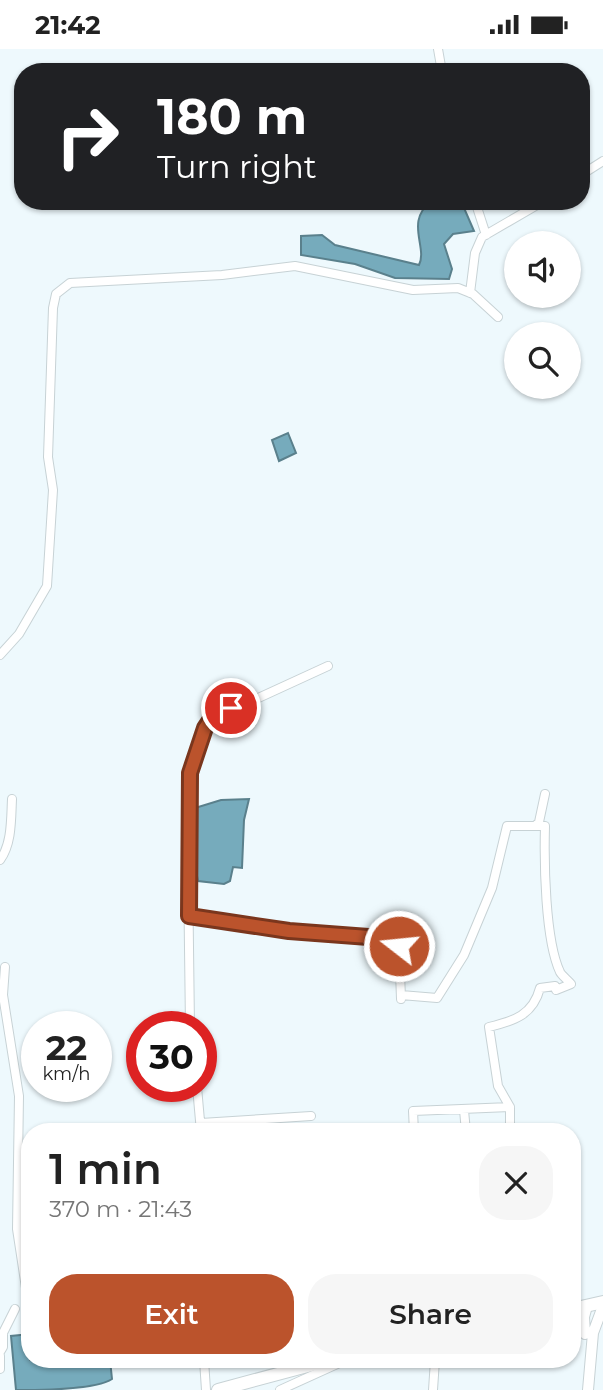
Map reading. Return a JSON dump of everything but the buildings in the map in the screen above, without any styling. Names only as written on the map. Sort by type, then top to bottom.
[{"type":"highway","points":[[581,1308],[603,1304]]},
{"type":"highway","points":[[581,1325],[584,1330]]},
{"type":"highway","points":[[223,1389],[300,1368]]},
{"type":"main road","points":[[589,1390],[593,1333],[603,1304]]},
{"type":"main road","points":[[587,1306],[584,1330],[591,1361]]},
{"type":"street","points":[[478,210],[486,235]]},
{"type":"street","points":[[470,293],[475,253],[486,235],[532,210]]},
{"type":"street","points":[[0,655],[19,634],[47,586],[53,490],[48,457],[52,308],[56,294],[61,289],[70,283],[222,275],[295,266],[413,290],[458,288],[470,293],[498,317]]},
{"type":"street","points":[[190,1011],[187,788],[205,728],[213,716],[225,709],[264,695],[328,666]]},
{"type":"street","points":[[535,826],[539,822],[545,793]]},
{"type":"street","points":[[0,860],[5,853],[10,833],[12,799]]},
{"type":"street","points":[[189,916],[289,931],[395,939],[399,946],[401,997],[437,998],[464,955],[492,888],[508,826],[545,826],[544,855],[554,946],[560,972],[571,984],[561,990],[556,990],[555,986],[540,988],[533,1007],[523,1015],[489,1027],[498,1086],[510,1107],[510,1123]]},
{"type":"street","points":[[5,967],[3,995],[19,1096],[17,1229],[21,1253]]},
{"type":"street","points":[[198,1102],[201,1123]]},
{"type":"street","points":[[413,1123],[412,1111],[510,1107]]},
{"type":"street","points":[[464,1110],[465,1123]]},
{"type":"street","points":[[247,1123],[311,1116]]},
{"type":"street","points":[[1,1323],[21,1306]]},
{"type":"street","points":[[0,1369],[0,1354],[4,1347],[3,1333],[15,1309]]},
{"type":"street","points":[[205,1368],[206,1390]]},
{"type":"street","points":[[281,1390],[329,1368]]},
{"type":"street","points":[[433,1390],[434,1368]]},
{"type":"water","points":[[423,210],[465,210],[474,231],[453,234],[444,244],[452,269],[449,279],[395,278],[355,264],[301,255],[301,236],[322,235],[335,245],[419,265],[419,217]]},
{"type":"water","points":[[288,433],[296,453],[279,461],[272,440]]},
{"type":"water","points":[[249,799],[244,820],[242,868],[233,867],[230,881],[224,884],[198,881],[193,856],[195,808],[221,800]]},
{"type":"water","points":[[21,1335],[21,1368],[111,1368],[112,1379],[81,1387],[16,1390],[11,1336]]},
{"type":"route","points":[[231,708],[213,716],[205,728],[190,773],[187,788],[189,916],[289,931],[382,937],[395,939],[399,946]]}]
